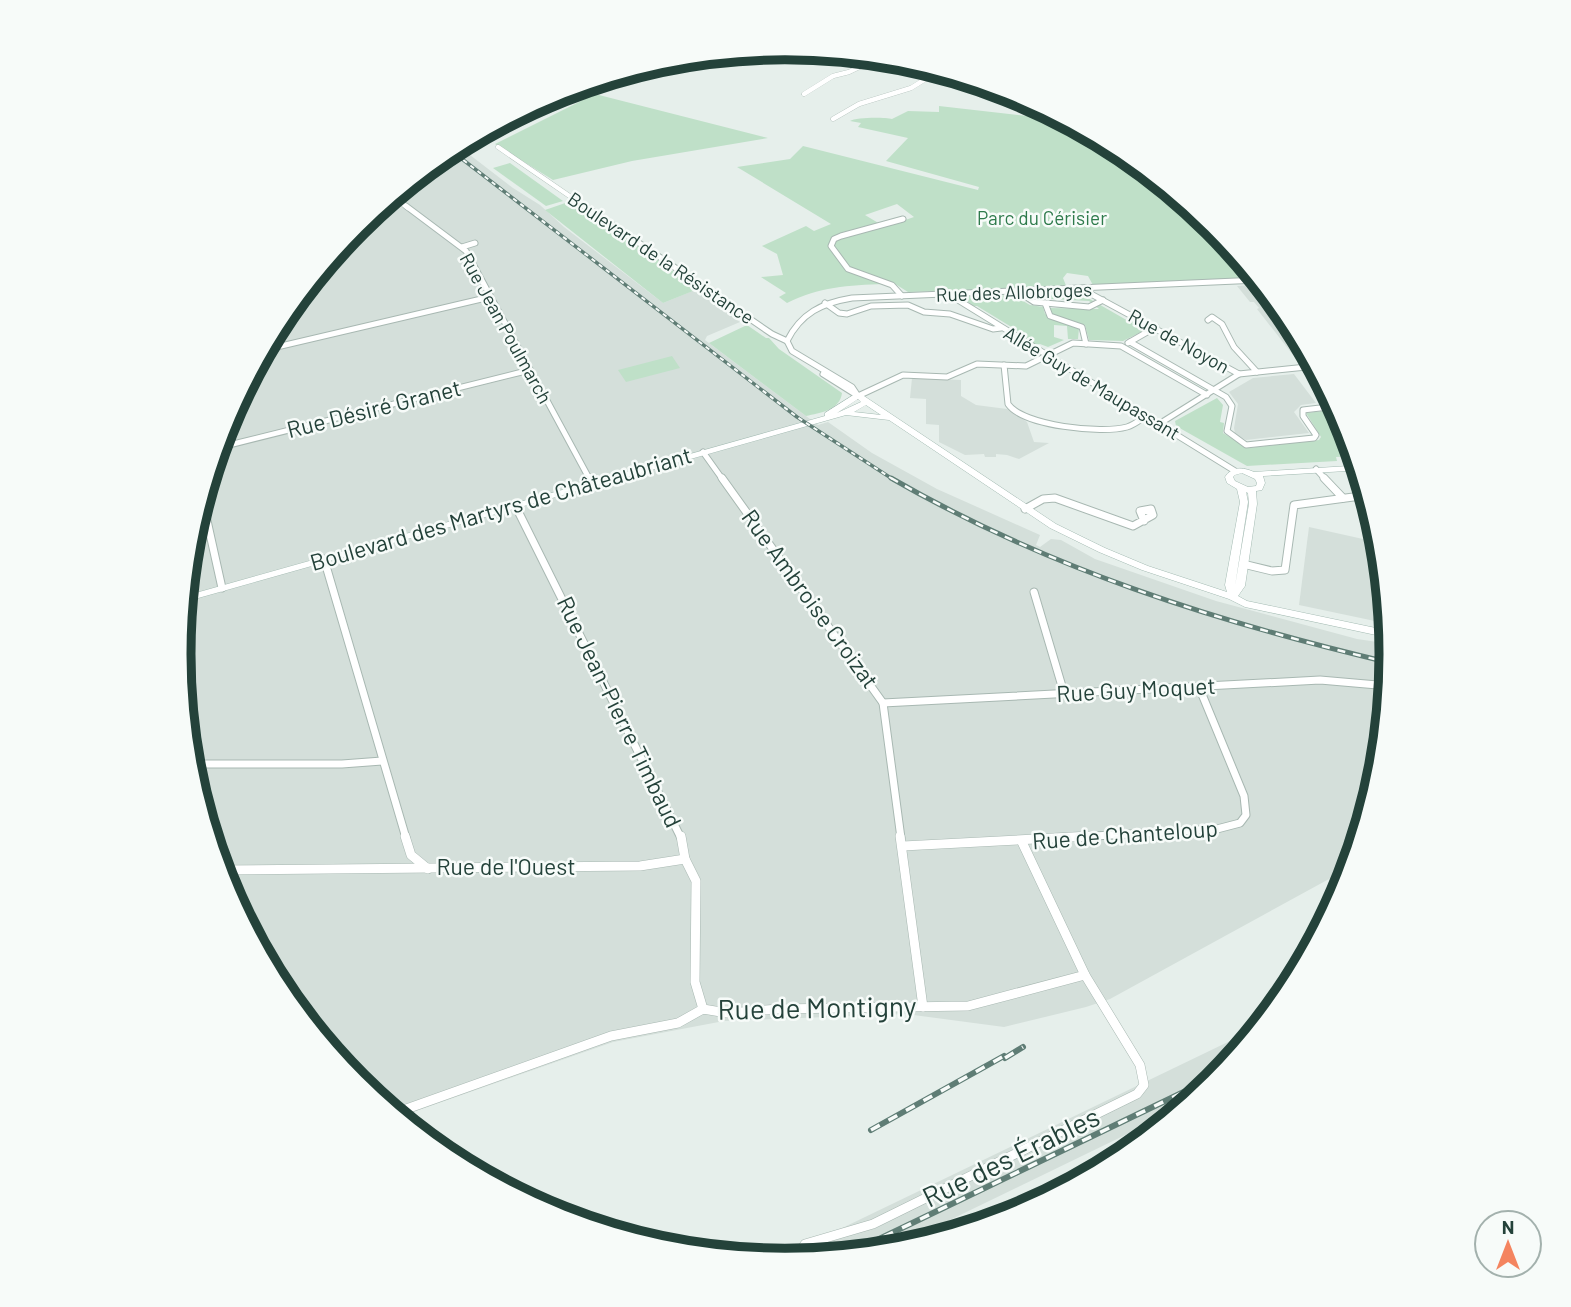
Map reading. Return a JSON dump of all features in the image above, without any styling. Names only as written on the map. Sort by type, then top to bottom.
[{"type":"main road","name":"Boulevard de la Résistance","points":[[858,396],[1025,509],[1102,551],[1245,604],[1379,633]]},
{"type":"main road","name":"Boulevard des Martyrs de Châteaubriant","points":[[818,420],[858,396]]},
{"type":"main road","name":"Boulevard des Martyrs de Châteaubriant","points":[[195,596],[845,413],[866,402]]},
{"type":"main road","name":"Boulevard des Martyrs de Châteaubriant","points":[[845,413],[867,414],[894,421]]},
{"type":"main road","points":[[1232,597],[1240,586],[1253,504],[1247,490],[1230,480],[1230,475],[1235,471],[1256,474],[1318,472]]},
{"type":"main road","points":[[1232,597],[1230,585],[1247,490],[1261,483],[1318,472]]},
{"type":"main road","points":[[1256,474],[1261,483]]},
{"type":"street","points":[[804,94],[833,76],[863,65]]},
{"type":"street","points":[[833,118],[858,101],[904,91],[929,78]]},
{"type":"street","name":"Boulevard de la Résistance","points":[[498,147],[762,327],[787,341],[789,349],[858,396]]},
{"type":"street","name":"Rue Jean Poulmarch","points":[[400,202],[462,247],[592,484]]},
{"type":"street","points":[[902,296],[899,289],[887,282],[848,269],[831,246],[834,239],[841,236],[904,219]]},
{"type":"street","points":[[462,247],[475,243]]},
{"type":"street","name":"Rue des Allobroges","points":[[787,341],[800,317],[825,303],[852,298],[1248,281]]},
{"type":"street","name":"Rue de Noyon","points":[[1089,289],[1103,300],[1240,374],[1305,367]]},
{"type":"street","points":[[1019,292],[1031,302],[1089,307],[1103,300]]},
{"type":"street","name":"Allée Guy de Maupassant","points":[[950,294],[1000,328],[1235,471]]},
{"type":"street","points":[[277,346],[491,297]]},
{"type":"street","points":[[825,303],[839,313],[847,314],[876,306],[908,305],[924,312],[950,314],[1000,328]]},
{"type":"street","points":[[1045,303],[1050,316],[1082,327],[1086,344]]},
{"type":"street","points":[[1208,320],[1212,317],[1222,324],[1234,347],[1257,372]]},
{"type":"street","points":[[1121,346],[1156,327]]},
{"type":"street","points":[[1130,342],[1216,390],[1231,404],[1227,431],[1246,445],[1316,436],[1302,415],[1303,410],[1325,407]]},
{"type":"street","points":[[858,396],[903,376],[947,377],[978,364],[1026,366],[1071,344],[1121,346],[1207,395]]},
{"type":"street","points":[[1160,368],[1168,363]]},
{"type":"street","points":[[1004,365],[1006,399],[1022,416],[1046,423],[1124,428],[1146,416]]},
{"type":"street","name":"Rue Désiré Granet","points":[[230,445],[530,370]]},
{"type":"street","points":[[1159,424],[1240,374]]},
{"type":"street","name":"Rue Ambroise Croizat","points":[[703,452],[883,703],[923,1007]]},
{"type":"street","points":[[1318,472],[1343,498]]},
{"type":"street","points":[[1243,564],[1272,571],[1283,570],[1287,564],[1294,505],[1358,496]]},
{"type":"street","points":[[1025,509],[1043,499],[1055,498],[1129,525],[1137,526],[1144,522]]},
{"type":"street","name":"Rue Jean-Pierre Timbaud","points":[[515,505],[680,832],[685,859],[696,881],[695,982],[703,1009]]},
{"type":"street","points":[[207,521],[222,588]]},
{"type":"street","name":"Rue de l'Ouest","points":[[324,559],[411,855],[429,869],[640,866],[685,859]]},
{"type":"street","points":[[1034,592],[1065,694]]},
{"type":"street","name":"Rue Guy Moquet","points":[[883,703],[1320,680],[1378,685]]},
{"type":"street","name":"Rue de Chanteloup","points":[[903,846],[1022,842],[1217,829],[1240,823],[1246,815],[1244,796],[1199,687]]},
{"type":"street","points":[[202,764],[342,764],[382,761]]},
{"type":"street","points":[[1022,842],[1085,975]]},
{"type":"street","points":[[233,870],[429,869]]},
{"type":"street","name":"Rue de Montigny","points":[[405,1109],[611,1036],[678,1023],[703,1009],[727,1013],[779,1009],[968,1006],[1085,975]]},
{"type":"street","name":"Rue des Érables","points":[[803,1247],[805,1244],[873,1224],[915,1205],[1137,1094],[1144,1081],[1137,1059],[1085,975]]},
{"type":"shaded area","points":[[467,153],[540,205],[564,227],[663,303],[695,290],[740,322],[707,336],[705,340],[818,425],[828,422],[872,453],[937,489],[1040,535],[1036,545],[1040,547],[1051,539],[1061,540],[1095,559],[1216,601],[1357,639],[1379,642],[1378,692],[1368,769],[1348,844],[1336,875],[1110,999],[1004,1027],[906,1014],[724,1021],[613,1042],[410,1113],[365,1074],[339,1045],[314,1015],[271,950],[237,881],[223,844],[203,769],[193,692],[193,615],[203,538],[223,463],[237,426],[271,356],[314,292],[339,262],[365,233],[394,207]]},
{"type":"shaded area","points":[[1251,285],[1299,355],[1293,355],[1257,309],[1259,308],[1254,302],[1250,302],[1237,286]]},
{"type":"shaded area","points":[[1294,374],[1316,403],[1301,405],[1294,412],[1309,433],[1246,440],[1235,434],[1238,404],[1229,392],[1253,378]]},
{"type":"shaded area","points":[[912,378],[961,380],[961,396],[976,405],[1007,409],[1027,422],[1034,442],[1049,443],[1019,459],[996,454],[996,457],[985,457],[984,454],[965,455],[939,442],[939,425],[926,424],[926,399],[910,398]]},
{"type":"shaded area","points":[[1309,527],[1368,540],[1378,622],[1299,605]]},
{"type":"shaded area","points":[[1239,1037],[1206,1074],[1149,1124],[932,1229],[863,1242],[803,1247]]},
{"type":"green space","points":[[595,94],[768,138],[632,161],[553,180],[495,144]]},
{"type":"green space","name":"Parc du Cérisier","points":[[939,106],[1040,117],[1048,121],[1083,139],[1147,182],[1206,233],[1246,279],[1094,287],[1088,276],[1067,273],[1063,278],[1067,288],[908,292],[892,282],[872,276],[884,284],[834,288],[810,293],[787,303],[779,297],[786,293],[761,277],[783,275],[777,254],[762,246],[806,226],[814,231],[831,224],[737,167],[790,159],[803,146],[978,190],[979,187],[886,161],[908,138],[858,127],[861,123],[850,121],[892,119],[908,111],[939,112]],"holes":[[[897,204],[914,217],[885,227],[865,215]]]},
{"type":"green space","points":[[510,163],[563,201],[546,206],[493,168]]},
{"type":"green space","points":[[574,200],[698,289],[663,303],[545,210]]},
{"type":"green space","points":[[1081,294],[1130,322],[1135,320],[1147,329],[1123,341],[1089,340],[1085,325],[1052,314],[1050,308],[1099,309],[1089,301],[1016,297],[1030,305],[1043,307],[1045,314],[1079,328],[1078,339],[1068,339],[1067,326],[1054,325],[1054,337],[1064,340],[1048,347],[1034,345],[1019,336],[1023,334],[977,306],[971,306],[966,299],[970,296]]},
{"type":"green space","points":[[747,325],[769,338],[779,349],[842,393],[838,403],[828,410],[806,416],[709,343]]},
{"type":"green space","points":[[672,356],[680,368],[626,382],[618,370]]},
{"type":"green space","points":[[1217,398],[1223,405],[1220,422],[1224,423],[1223,433],[1248,448],[1319,440],[1321,437],[1306,413],[1327,410],[1346,457],[1336,457],[1337,461],[1247,466],[1176,426],[1175,421]]},
{"type":"railway","points":[[460,157],[797,417],[894,480]]},
{"type":"railway","points":[[891,478],[1010,539],[1134,589],[1261,629],[1380,660]]},
{"type":"railway","points":[[1005,1058],[1023,1047]]},
{"type":"railway","points":[[871,1130],[1004,1056]]},
{"type":"railway","points":[[878,1240],[1189,1090]]}]
